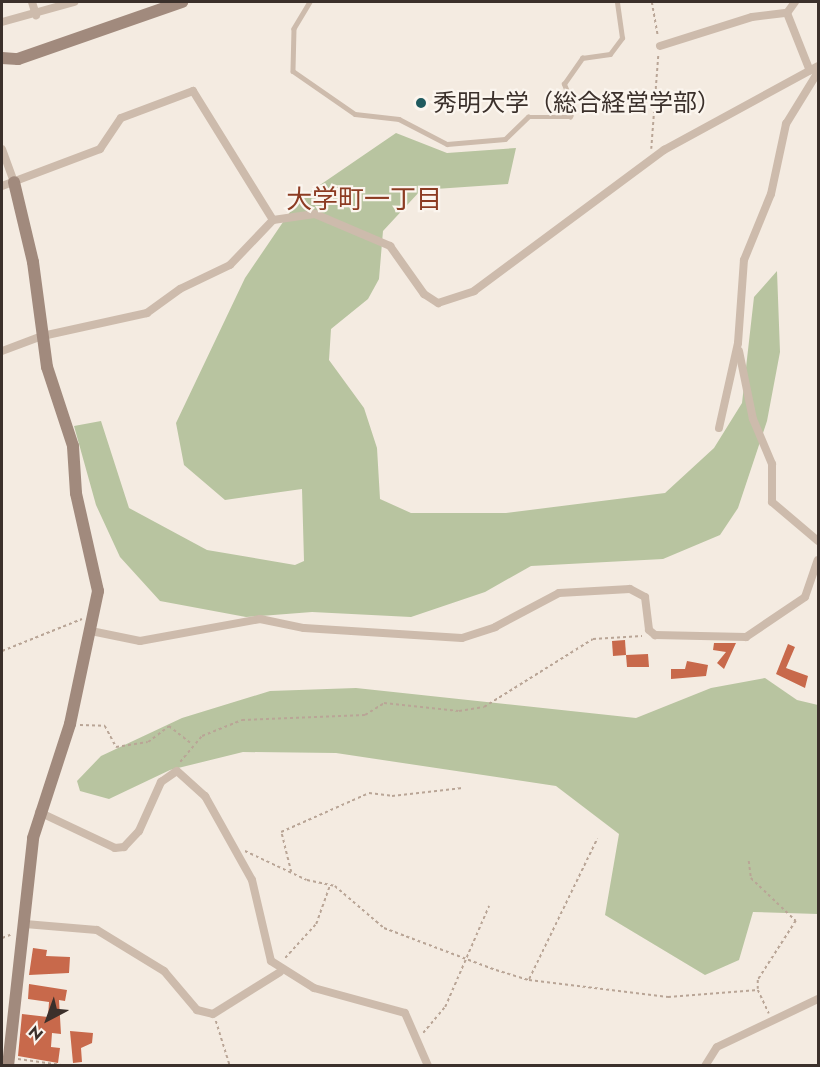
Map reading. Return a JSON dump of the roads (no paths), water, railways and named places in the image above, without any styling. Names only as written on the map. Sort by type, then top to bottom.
[{"type":"street","points":[[32,2],[36,15]]},
{"type":"street","points":[[2,22],[36,15],[74,2]]},
{"type":"street","points":[[2,58],[18,59],[182,2]]},
{"type":"street","points":[[660,46],[752,17],[787,13],[795,2]]},
{"type":"street","points":[[787,13],[814,71]]},
{"type":"street","points":[[2,351],[42,336],[147,313],[180,289],[230,265],[273,220],[315,214],[390,246],[424,294],[438,303],[474,291],[653,158],[814,71],[819,66]]},
{"type":"street","points":[[719,428],[738,343],[744,260],[771,194],[786,124],[814,71]]},
{"type":"street","points":[[2,186],[100,149],[121,118],[193,91],[273,220]]},
{"type":"street","points":[[2,149],[14,182],[33,262],[42,336],[73,446],[76,493],[96,573],[94,615],[70,724],[39,812],[8,1061]]},
{"type":"street","points":[[738,343],[749,404],[772,464],[772,502],[819,541]]},
{"type":"street","points":[[91,631],[140,641],[260,619],[304,628],[462,638],[495,627],[558,593],[630,589],[645,597],[655,635],[746,637],[805,597],[819,560]]},
{"type":"street","points":[[39,812],[115,848],[124,847],[139,831],[161,782],[177,771],[206,796],[252,880],[267,952],[279,970],[343,999],[405,1013],[428,1065]]},
{"type":"street","points":[[25,924],[97,930],[164,971],[197,1010],[213,1014],[279,970]]},
{"type":"street","points":[[705,1065],[717,1047],[819,999]]},
{"type":"lane","points":[[310,2],[294,29],[293,71],[355,114],[399,119],[447,144],[505,139],[528,117],[570,117],[574,108],[564,84],[582,58],[610,54],[622,38],[617,2]]},
{"type":"place","name":"秀明大学（総合経営学部）","points":[[421,103]]},
{"type":"district","name":"大学町一丁目","points":[[364,200]]}]
